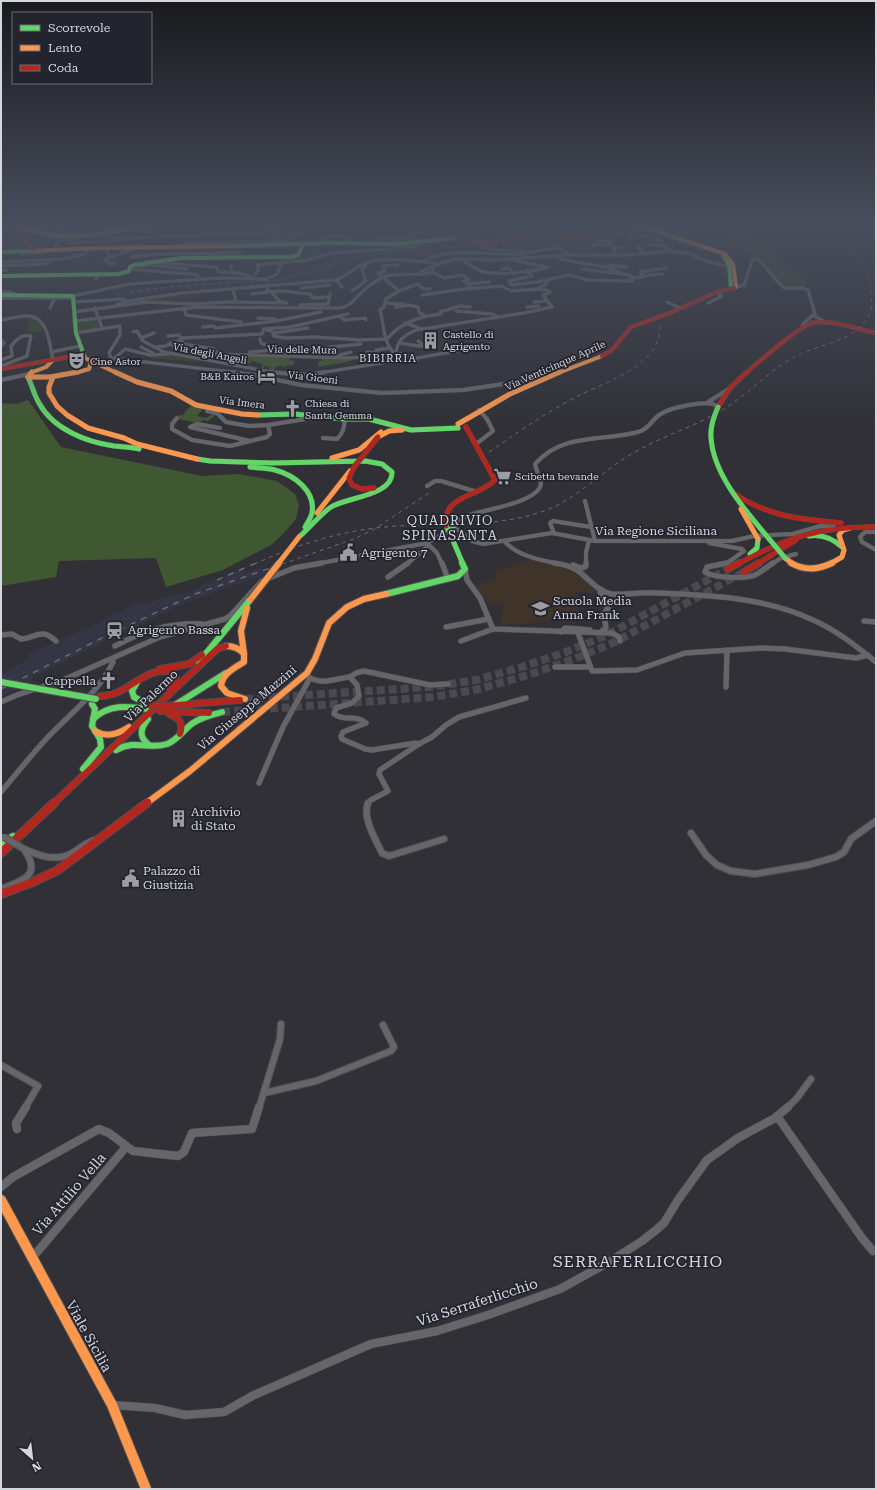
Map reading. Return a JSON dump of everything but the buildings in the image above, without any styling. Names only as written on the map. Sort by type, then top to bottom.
[{"type":"main road","name":"Via Venticinque Aprile","points":[[476,412],[550,377],[608,354],[615,349],[626,331],[631,327],[716,292]]},
{"type":"main road","points":[[1,294],[73,298],[76,333],[89,368],[82,372]]},
{"type":"main road","points":[[874,529],[830,528],[809,532],[779,543],[731,567],[754,552],[758,546],[758,539],[715,460],[711,434],[716,412],[716,403],[764,356],[803,328],[813,318],[828,323],[876,333]]},
{"type":"main road","name":"Via Imera","points":[[1,369],[76,357],[85,354],[106,369],[143,384],[171,391],[194,404],[208,407],[253,415],[288,414],[345,419],[369,418],[399,428],[411,430],[461,427]]},
{"type":"main road","points":[[28,375],[46,367],[53,360]]},
{"type":"main road","points":[[28,375],[34,379],[106,369]]},
{"type":"main road","points":[[28,375],[35,390],[37,401],[46,413],[59,424],[82,437],[108,444],[133,447],[197,462],[232,464],[364,463],[384,468],[388,475],[388,480],[383,485],[374,488],[358,488],[352,485],[349,480],[354,467]]},
{"type":"main road","points":[[53,377],[49,387],[50,396],[57,406],[72,419],[88,428],[121,437],[137,444],[187,457],[274,470],[287,474],[302,485],[311,497],[312,510],[298,537]]},
{"type":"main road","points":[[465,569],[450,528],[444,522],[450,506],[458,499],[490,487],[495,479],[472,436],[461,427],[476,412]]},
{"type":"main road","points":[[369,418],[375,422],[380,434]]},
{"type":"main road","points":[[232,464],[332,458],[359,450],[390,426],[390,424]]},
{"type":"main road","points":[[298,537],[380,434],[411,430]]},
{"type":"main road","points":[[232,464],[365,461],[382,464],[392,472],[393,478],[387,486],[331,507],[298,537]]},
{"type":"main road","points":[[731,490],[746,503],[763,512],[788,518],[863,525],[874,529]]},
{"type":"main road","points":[[731,490],[785,558],[792,565],[800,568],[816,569],[839,559],[844,554],[839,538],[840,533],[850,528],[874,529]]},
{"type":"main road","points":[[744,572],[810,533],[830,528]]},
{"type":"main road","points":[[794,542],[812,535],[822,535],[834,540],[844,550]]},
{"type":"main road","name":"Via Palermo","points":[[1,853],[50,806],[158,708],[187,677],[226,631],[298,537]]},
{"type":"main road","name":"Via Giuseppe Mazzini","points":[[1,894],[52,873],[190,771],[308,676],[329,623],[347,607],[364,599],[458,576],[465,569]]},
{"type":"main road","points":[[93,720],[100,711],[109,707],[121,706],[158,708],[245,699],[227,694],[222,688],[221,684],[224,677],[244,662],[241,631],[243,618],[250,600]]},
{"type":"main road","points":[[52,691],[84,700],[96,700],[115,694],[158,670],[184,665],[195,661],[218,640]]},
{"type":"main road","points":[[187,677],[213,652],[221,647],[235,646],[244,654]]},
{"type":"main road","points":[[95,731],[106,736],[120,733],[158,708],[180,702],[237,667]]},
{"type":"main road","points":[[158,670],[169,670],[174,674],[176,679],[158,708]]},
{"type":"main road","points":[[138,681],[132,691],[134,697],[175,716],[180,721],[182,729],[179,736]]},
{"type":"main road","points":[[1,682],[96,700],[197,713],[222,712],[206,716],[194,722],[179,736],[166,745],[151,745],[136,742],[126,744],[118,748],[1,857]]},
{"type":"main road","points":[[151,745],[142,739],[142,728],[146,720],[166,702],[174,690]]},
{"type":"main road","points":[[1,845],[50,806],[98,752],[101,742],[92,726],[96,700]]},
{"type":"main road","name":"Viale Sicilia","points":[[1,1200],[112,1405],[146,1489]]},
{"type":"street","points":[[73,298],[97,292]]},
{"type":"street","points":[[1,298],[73,298],[113,300],[184,292]]},
{"type":"street","points":[[116,305],[128,300],[199,292]]},
{"type":"street","points":[[234,292],[236,302]]},
{"type":"street","points":[[262,292],[278,292]]},
{"type":"street","points":[[74,312],[116,305],[148,302],[194,304],[236,302],[287,303],[279,301],[270,292]]},
{"type":"street","points":[[288,308],[294,306],[328,304],[329,295],[313,298],[310,294],[291,292]]},
{"type":"street","points":[[203,327],[213,326],[216,328],[275,320],[352,305],[363,292]]},
{"type":"street","points":[[394,352],[386,339],[380,310],[385,305],[386,298],[398,292]]},
{"type":"street","points":[[422,295],[447,292]]},
{"type":"street","points":[[394,352],[404,335],[422,329],[552,307],[543,295],[549,292]]},
{"type":"street","points":[[708,303],[722,296],[716,292]]},
{"type":"street","points":[[809,292],[813,318]]},
{"type":"street","points":[[50,308],[55,298]]},
{"type":"street","points":[[534,302],[547,300]]},
{"type":"street","points":[[667,302],[680,308]]},
{"type":"street","points":[[208,303],[223,305]]},
{"type":"street","points":[[385,305],[403,304],[396,305],[396,307],[409,305],[418,307],[419,312],[425,316]]},
{"type":"street","points":[[274,333],[274,336],[285,338],[316,337],[358,340],[386,339],[395,328],[405,323],[425,316],[441,314],[440,312],[460,306],[470,307]]},
{"type":"street","points":[[527,307],[539,306]]},
{"type":"street","points":[[437,307],[440,312]]},
{"type":"street","points":[[96,308],[102,328]]},
{"type":"street","points":[[74,321],[184,308],[333,309]]},
{"type":"street","points":[[184,308],[186,315],[199,315],[214,319],[239,321],[242,324]]},
{"type":"street","points":[[456,312],[492,314],[499,317]]},
{"type":"street","points":[[265,329],[290,327],[348,314]]},
{"type":"street","points":[[1,319],[32,316],[37,318],[45,328],[53,360]]},
{"type":"street","points":[[340,316],[344,320],[359,318],[365,318],[366,320]]},
{"type":"street","points":[[258,318],[275,320]]},
{"type":"street","points":[[405,323],[422,329]]},
{"type":"street","points":[[76,333],[119,326],[120,335],[109,353],[109,355],[114,358],[125,349],[155,355],[170,354]]},
{"type":"street","points":[[265,329],[274,333],[308,328]]},
{"type":"street","points":[[168,336],[180,338],[262,334],[265,329]]},
{"type":"street","name":"Via degli Angeli","points":[[133,332],[137,332],[143,341],[170,354],[201,358],[257,371],[309,375],[388,362],[414,361],[417,360],[417,358],[468,349],[487,348]]},
{"type":"street","points":[[141,338],[152,335],[154,332]]},
{"type":"street","points":[[1,360],[12,356],[11,346],[19,337],[26,335],[31,336],[27,356],[1,366]]},
{"type":"street","points":[[154,347],[170,343],[180,338]]},
{"type":"street","points":[[180,338],[183,344],[214,349],[215,352]]},
{"type":"street","points":[[249,354],[257,347],[268,346],[261,343],[260,339]]},
{"type":"street","points":[[1,340],[4,343],[1,346]]},
{"type":"street","points":[[249,354],[274,349],[285,353],[361,344],[374,340]]},
{"type":"street","points":[[399,343],[426,347],[418,340]]},
{"type":"street","points":[[170,343],[176,348],[186,352],[241,351]]},
{"type":"street","points":[[405,344],[407,351]]},
{"type":"street","points":[[141,347],[155,355]]},
{"type":"street","points":[[378,355],[376,350],[394,352],[417,358]]},
{"type":"street","points":[[50,352],[85,354]]},
{"type":"street","name":"Via delle Mura","points":[[215,352],[249,354],[285,353],[334,358],[388,355],[394,352]]},
{"type":"street","points":[[334,358],[351,352]]},
{"type":"street","points":[[367,352],[378,355]]},
{"type":"street","name":"Via Gioeni","points":[[114,358],[254,375],[301,385],[399,393],[463,390],[550,377]]},
{"type":"street","points":[[254,375],[257,371]]},
{"type":"street","points":[[1,380],[28,375]]},
{"type":"street","points":[[388,577],[404,567],[428,544],[450,528],[475,513],[524,499],[535,494],[541,487],[541,482],[535,466],[541,457],[551,449],[563,444],[639,432],[646,429],[654,419],[664,413],[702,404],[716,403]]},
{"type":"street","points":[[208,407],[207,411],[217,413],[226,422],[248,426],[268,426],[318,417]]},
{"type":"street","points":[[476,412],[487,419],[493,431],[476,444]]},
{"type":"street","points":[[177,418],[172,424],[172,429],[192,440],[232,446],[252,442],[268,436],[270,434],[268,426]]},
{"type":"street","points":[[332,443],[342,433],[345,419]]},
{"type":"street","points":[[215,434],[226,422]]},
{"type":"street","points":[[220,428],[196,424],[191,426],[191,428],[252,442]]},
{"type":"street","points":[[323,438],[337,439]]},
{"type":"street","points":[[427,486],[435,481],[441,481],[477,492]]},
{"type":"street","points":[[585,501],[595,541]]},
{"type":"street","points":[[554,533],[550,523],[553,521],[592,527]]},
{"type":"street","name":"Via Regione Siciliana","points":[[450,528],[477,544],[486,544],[554,533],[589,541],[732,541],[754,536],[793,534],[820,526],[830,528]]},
{"type":"street","points":[[874,529],[865,532],[860,537],[862,542],[876,550]]},
{"type":"street","points":[[702,540],[709,543],[742,549],[744,551],[727,563],[707,567],[705,572],[711,576],[730,577],[754,575],[781,558],[796,554]]},
{"type":"street","points":[[504,541],[508,546],[530,556],[576,570],[608,594],[652,592],[725,599],[783,609],[803,616],[826,627],[876,662]]},
{"type":"street","points":[[560,565],[564,562],[580,568],[585,567],[586,552],[589,541]]},
{"type":"street","points":[[1,702],[17,695],[63,680],[160,636],[228,617],[256,585],[273,575],[294,568],[428,544],[437,551],[442,560],[448,579]]},
{"type":"street","points":[[465,569],[467,580],[480,598],[493,628]]},
{"type":"street","points":[[562,632],[565,628],[597,630],[606,628],[604,614],[608,608],[600,592],[601,589]]},
{"type":"street","points":[[446,627],[489,619]]},
{"type":"street","points":[[864,621],[876,622]]},
{"type":"street","points":[[114,646],[155,627],[180,624],[206,624]]},
{"type":"street","points":[[461,641],[493,628],[578,633],[612,633],[619,637],[620,641]]},
{"type":"street","points":[[1,635],[12,634],[21,640],[44,633],[56,641]]},
{"type":"street","points":[[578,633],[592,671],[628,671],[649,666],[680,654],[727,650],[768,648],[856,658],[868,655]]},
{"type":"street","points":[[726,688],[727,650]]},
{"type":"street","points":[[1,792],[29,757],[56,728],[95,691],[110,669],[113,662],[112,659]]},
{"type":"street","points":[[555,667],[590,667]]},
{"type":"street","points":[[259,783],[308,676],[316,682],[325,682],[350,677],[356,673],[364,671],[430,685],[448,684]]},
{"type":"street","points":[[350,677],[358,686],[358,697],[354,702],[336,708],[334,714],[338,717],[356,717],[364,720],[366,723],[343,732],[341,736],[342,739],[365,749],[372,750],[416,743],[419,744]]},
{"type":"street","points":[[444,839],[389,856],[384,855],[372,832],[366,809],[367,802],[388,791],[379,774],[380,770],[432,737],[446,725],[459,717],[526,698]]},
{"type":"street","points":[[691,833],[706,855],[717,865],[732,871],[755,874],[808,865],[836,857],[844,852],[852,839],[876,821]]},
{"type":"street","points":[[2,836],[24,849],[44,857],[60,858],[71,854],[89,841],[98,840]]},
{"type":"street","points":[[1,889],[24,880],[31,873],[33,867],[32,863],[24,849]]},
{"type":"street","points":[[126,1148],[133,1151],[178,1156],[184,1152],[192,1133],[252,1129],[280,1039],[281,1024]]},
{"type":"street","points":[[264,1093],[316,1081],[391,1051],[394,1047],[382,1025]]},
{"type":"street","points":[[1,1065],[38,1086],[16,1123],[18,1129]]},
{"type":"street","name":"Via Serraferlicchio","points":[[112,1405],[155,1408],[185,1415],[224,1412],[254,1395],[371,1344],[437,1331],[488,1315],[560,1288],[609,1262],[652,1234],[664,1223],[678,1200],[707,1160],[738,1138],[777,1116],[797,1098],[811,1079]]},
{"type":"street","points":[[777,1116],[873,1252]]},
{"type":"street","name":"Via Attilio Vella","points":[[1,1187],[13,1177],[99,1129],[110,1132],[126,1148],[32,1258]]},
{"type":"shaded area","points":[[113,292],[168,292],[115,299]]},
{"type":"shaded area","points":[[199,292],[200,297],[172,298],[169,302],[151,300],[152,297]]},
{"type":"shaded area","points":[[534,559],[543,563],[571,569],[592,585],[591,587],[596,590],[595,593],[575,592],[579,613],[577,615],[527,624],[495,625],[501,623],[502,609],[504,605],[488,603],[475,586],[496,578],[494,572]]},
{"type":"shaded area","points":[[262,567],[266,574],[185,603],[34,676],[30,683],[1,697],[1,674],[29,659],[26,655],[100,622],[115,613],[121,612],[136,602],[145,604],[168,596],[188,592],[242,568],[246,573]]},
{"type":"green space","points":[[27,317],[35,318],[41,326],[43,332],[29,333]]},
{"type":"green space","points":[[96,319],[99,328],[78,331],[77,322]]},
{"type":"green space","points":[[173,355],[199,359],[197,362],[150,358],[152,356]]},
{"type":"green space","points":[[238,356],[290,358],[289,360],[295,361],[293,365],[287,365],[286,367],[277,366],[272,371],[268,371],[270,367],[265,366],[261,368],[263,364],[252,361],[246,366],[235,364],[234,361]]},
{"type":"green space","points":[[322,359],[351,359],[352,361],[318,367],[319,361],[322,361]]},
{"type":"green space","points":[[28,400],[61,447],[202,476],[239,474],[277,481],[295,494],[299,506],[296,519],[271,545],[223,570],[166,587],[156,558],[59,561],[56,577],[1,586],[1,403],[17,404]]},
{"type":"green space","points":[[191,406],[203,409],[197,416],[206,418],[214,413],[216,415],[208,421],[203,420],[198,423],[177,419],[180,415],[186,415],[183,414]]},
{"type":"tunnel","points":[[245,699],[430,687],[476,680],[522,667],[566,652],[605,636],[728,569]]},
{"type":"tunnel","points":[[222,712],[434,697],[479,689],[528,675],[574,659],[613,643],[744,572]]},
{"type":"railway","points":[[494,522],[527,516],[558,505],[635,452],[719,412],[787,361],[849,335],[859,328],[866,320],[871,310],[871,292]]},
{"type":"railway","points":[[489,452],[574,398],[631,370],[648,356],[656,345],[659,337],[660,323]]},
{"type":"railway","points":[[376,528],[429,493]]},
{"type":"railway","points":[[376,528],[429,525]]},
{"type":"railway","points":[[254,564],[298,547],[339,534],[376,528]]},
{"type":"railway","points":[[282,564],[354,539],[376,528]]},
{"type":"railway","points":[[217,580],[256,563]]},
{"type":"railway","points":[[1,689],[100,639],[195,594],[285,563]]},
{"type":"traffic: fast","points":[[1,295],[73,296],[76,333],[85,358]]},
{"type":"traffic: fast","points":[[28,377],[40,405],[47,414],[63,428],[93,441],[114,446],[139,449]]},
{"type":"traffic: fast","points":[[718,407],[713,422],[711,437],[713,452],[720,468],[739,501],[785,558]]},
{"type":"traffic: fast","points":[[258,415],[294,414],[345,419],[369,419],[411,430],[458,428]]},
{"type":"traffic: fast","points":[[197,459],[210,461],[273,463],[365,461],[382,464],[392,472],[392,478],[388,486],[331,507],[299,537]]},
{"type":"traffic: fast","points":[[250,467],[272,469],[282,472],[302,485],[311,498],[312,505],[312,513],[305,527]]},
{"type":"traffic: fast","points":[[450,524],[453,527],[450,530],[447,527],[450,524]]},
{"type":"traffic: fast","points":[[386,594],[458,576],[465,569],[448,529]]},
{"type":"traffic: fast","points":[[809,536],[818,535],[827,537],[842,547]]},
{"type":"traffic: fast","points":[[750,554],[757,548],[758,539]]},
{"type":"traffic: fast","points":[[199,662],[250,600]]},
{"type":"traffic: fast","points":[[175,705],[226,673]]},
{"type":"traffic: fast","points":[[1,682],[96,699]]},
{"type":"traffic: fast","points":[[137,682],[132,691],[134,697],[149,705]]},
{"type":"traffic: fast","points":[[83,769],[101,747],[100,739],[92,726],[95,709],[92,704]]},
{"type":"traffic: fast","points":[[93,719],[105,710],[118,706],[147,709]]},
{"type":"traffic: fast","points":[[116,750],[129,744],[153,746],[167,744],[174,740],[196,721],[222,712]]},
{"type":"traffic: fast","points":[[148,719],[141,732],[142,738],[148,744]]},
{"type":"traffic: fast","points":[[1,845],[13,837]]},
{"type":"traffic: slow","points":[[458,424],[510,394],[602,356]]},
{"type":"traffic: slow","points":[[76,357],[85,358],[95,364],[137,382],[171,391],[196,405],[242,414],[258,415]]},
{"type":"traffic: slow","points":[[28,377],[30,373],[46,367],[53,360]]},
{"type":"traffic: slow","points":[[28,377],[50,377],[75,373],[89,369],[91,362]]},
{"type":"traffic: slow","points":[[53,377],[49,387],[49,393],[57,406],[67,415],[88,428],[124,438],[137,444],[197,459]]},
{"type":"traffic: slow","points":[[378,437],[389,431],[402,430]]},
{"type":"traffic: slow","points":[[332,458],[359,450],[381,432]]},
{"type":"traffic: slow","points":[[317,513],[350,471]]},
{"type":"traffic: slow","points":[[741,509],[758,539]]},
{"type":"traffic: slow","points":[[785,558],[799,567],[806,569],[820,568],[827,565],[842,557],[844,550],[839,535],[843,530],[850,528]]},
{"type":"traffic: slow","points":[[250,600],[299,537]]},
{"type":"traffic: slow","points":[[148,802],[190,771],[307,673],[315,659],[329,623],[347,607],[364,599],[386,594]]},
{"type":"traffic: slow","points":[[244,654],[241,631],[247,608]]},
{"type":"traffic: slow","points":[[226,646],[234,647],[240,650],[244,654],[244,662],[224,677],[221,682],[221,686],[227,693],[245,699]]},
{"type":"traffic: slow","points":[[95,731],[104,735],[112,735],[129,727]]},
{"type":"traffic: slow","points":[[1,1200],[112,1405],[146,1489]]},
{"type":"traffic: jam","points":[[602,356],[612,350],[631,327],[670,313],[718,292]]},
{"type":"traffic: jam","points":[[718,407],[730,388],[764,356],[810,323],[825,322],[876,333]]},
{"type":"traffic: jam","points":[[1,369],[80,355]]},
{"type":"traffic: jam","points":[[446,526],[447,513],[451,505],[463,497],[483,490],[490,486],[495,480],[466,427]]},
{"type":"traffic: jam","points":[[354,467],[378,437]]},
{"type":"traffic: jam","points":[[354,467],[349,478],[352,485],[362,489],[374,488]]},
{"type":"traffic: jam","points":[[735,494],[760,509],[773,513],[799,519],[841,523]]},
{"type":"traffic: jam","points":[[728,569],[782,542],[816,531],[834,528],[876,527]]},
{"type":"traffic: jam","points":[[744,572],[796,540]]},
{"type":"traffic: jam","points":[[1,853],[217,649],[226,646]]},
{"type":"traffic: jam","points":[[160,669],[189,664],[202,655]]},
{"type":"traffic: jam","points":[[100,696],[110,696],[116,694],[150,673],[165,670],[173,672],[176,679],[170,688]]},
{"type":"traffic: jam","points":[[165,706],[240,700]]},
{"type":"traffic: jam","points":[[149,705],[165,706]]},
{"type":"traffic: jam","points":[[160,711],[209,713]]},
{"type":"traffic: jam","points":[[169,714],[176,717],[180,721],[182,727],[180,734]]},
{"type":"traffic: jam","points":[[1,894],[33,882],[58,870],[148,802]]},
{"type":"place","name":"Castello di Agrigento","points":[[430,340]]},
{"type":"place","name":"Cine Astor","points":[[77,361]]},
{"type":"place","name":"B&B Kairos","points":[[267,376]]},
{"type":"place","name":"Chiesa di Santa Gemma","points":[[292,409]]},
{"type":"place","name":"Scibetta bevande","points":[[502,476]]},
{"type":"place","name":"Agrigento 7","points":[[348,553]]},
{"type":"place","name":"Scuola Media Anna Frank","points":[[540,608]]},
{"type":"place","name":"Agrigento Bassa","points":[[115,630]]},
{"type":"place","name":"Cappella","points":[[109,681]]},
{"type":"place","name":"Archivio di Stato","points":[[178,819]]},
{"type":"place","name":"Palazzo di Giustizia","points":[[130,878]]},
{"type":"district","name":"BIBIRRIA","points":[[388,358]]},
{"type":"district","name":"QUADRIVIO SPINASANTA","points":[[450,528]]},
{"type":"district","name":"SERRAFERLICCHIO","points":[[638,1261]]}]
